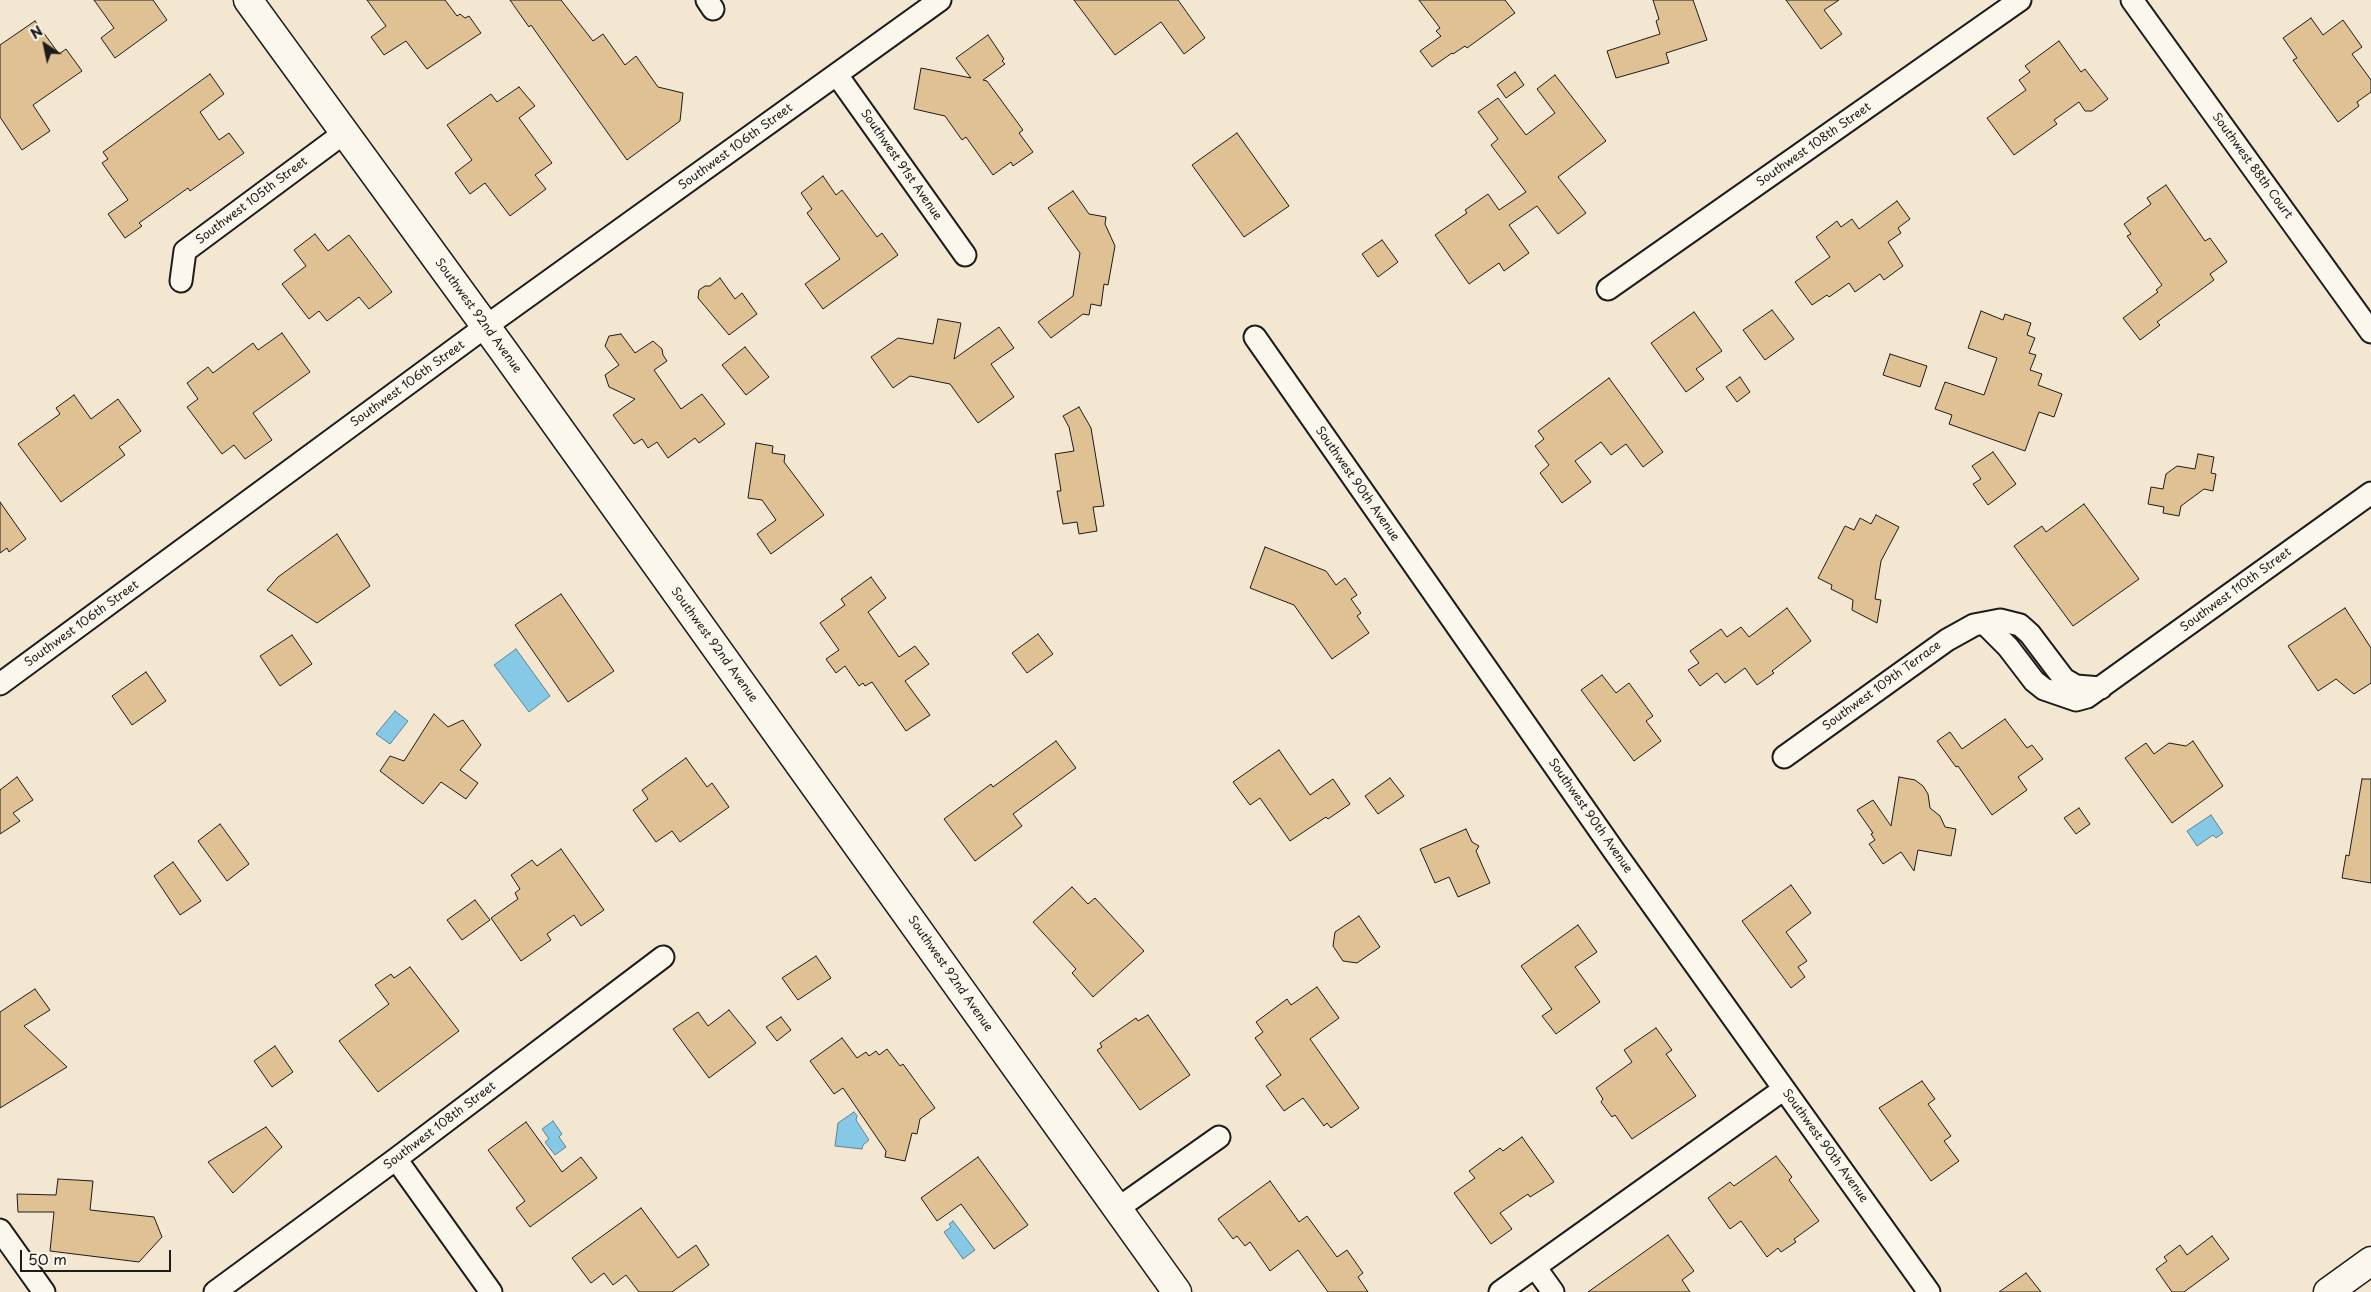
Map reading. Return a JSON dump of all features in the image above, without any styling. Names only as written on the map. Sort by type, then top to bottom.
[{"type":"street","name":"Southwest 92nd Avenue","points":[[248,0],[485,327],[1176,1292]]},
{"type":"street","name":"Southwest 106th Street","points":[[0,684],[485,327],[940,0]]},
{"type":"street","name":"Southwest 108th Street","points":[[1608,289],[2020,0]]},
{"type":"street","name":"Southwest 88th Court","points":[[2132,0],[2371,332]]},
{"type":"street","name":"Southwest 91st Avenue","points":[[837,75],[965,255]]},
{"type":"street","name":"Southwest 105th Street","points":[[181,281],[185,251],[344,133]]},
{"type":"street","name":"Southwest 90th Avenue","points":[[1254,337],[1614,851],[1929,1292]]},
{"type":"street","name":"Southwest 110th Street","points":[[1984,623],[2008,647],[2034,681],[2044,689],[2076,700],[2086,697],[2102,688],[2371,493]]},
{"type":"street","name":"Southwest 109th Terrace","points":[[1784,757],[1951,637],[1974,625],[1984,623]]},
{"type":"street","name":"Southwest 108th Street","points":[[215,1292],[396,1159],[663,957]]},
{"type":"street","points":[[1500,1292],[1784,1089]]},
{"type":"street","points":[[1117,1209],[1219,1137]]},
{"type":"street","points":[[396,1159],[492,1292]]},
{"type":"street","points":[[0,1230],[44,1292]]},
{"type":"street","points":[[2328,1292],[2371,1261]]},
{"type":"street","points":[[1535,1267],[1553,1292]]},
{"type":"water","points":[[516,649],[550,696],[529,712],[494,665]]},
{"type":"water","points":[[395,711],[408,721],[390,744],[376,734]]},
{"type":"water","points":[[2211,815],[2223,833],[2216,838],[2213,835],[2197,846],[2187,831]]},
{"type":"water","points":[[854,1112],[857,1116],[856,1120],[869,1140],[863,1145],[862,1149],[835,1146],[838,1123]]},
{"type":"water","points":[[553,1121],[562,1134],[559,1137],[566,1147],[555,1155],[545,1142],[549,1139],[542,1129]]},
{"type":"water","points":[[953,1221],[975,1250],[963,1259],[944,1232],[951,1227],[949,1224]]},
{"type":"building","points":[[94,0],[153,0],[167,20],[115,58],[101,38],[114,28]]},
{"type":"building","points":[[367,0],[445,0],[457,16],[460,14],[465,18],[469,16],[481,33],[427,69],[406,41],[384,55],[371,37],[386,26]]},
{"type":"building","points":[[510,0],[561,0],[593,41],[603,34],[625,65],[636,56],[658,87],[683,93],[680,121],[627,160],[531,25],[529,27]]},
{"type":"building","points":[[1074,0],[1178,0],[1205,38],[1184,54],[1161,22],[1115,55]]},
{"type":"building","points":[[1419,0],[1505,0],[1515,13],[1467,48],[1465,46],[1452,53],[1432,67],[1420,51],[1441,36],[1436,31],[1440,28]]},
{"type":"building","points":[[1653,0],[1693,0],[1707,40],[1666,53],[1669,63],[1616,78],[1607,51],[1660,34],[1656,21],[1659,19]]},
{"type":"building","points":[[1786,0],[1839,0],[1824,10],[1842,34],[1821,49]]},
{"type":"building","points":[[2311,18],[2323,35],[2343,20],[2362,47],[2352,54],[2371,80],[2371,92],[2357,102],[2359,106],[2338,122],[2293,60],[2297,58],[2283,38]]},
{"type":"building","points":[[35,21],[59,54],[66,49],[82,71],[33,105],[50,131],[22,150],[0,117],[0,45]]},
{"type":"building","points":[[988,35],[1004,59],[1002,61],[1005,64],[983,80],[987,81],[1023,130],[1019,133],[1033,152],[1013,166],[1011,162],[993,175],[966,137],[962,140],[945,116],[914,109],[921,68],[971,78],[956,58]]},
{"type":"building","points":[[2059,41],[2081,72],[2085,69],[2108,99],[2092,111],[2085,111],[2079,102],[2054,120],[2057,124],[2014,155],[1987,118],[2026,90],[2019,80],[2030,72],[2025,66]]},
{"type":"building","points":[[1515,72],[1524,85],[1506,98],[1497,85]]},
{"type":"building","points":[[210,74],[224,94],[200,112],[219,140],[229,133],[244,153],[190,191],[188,188],[139,223],[142,226],[125,238],[108,214],[128,200],[102,163],[108,159],[103,152]]},
{"type":"building","points":[[1555,75],[1606,141],[1558,177],[1586,213],[1558,234],[1537,206],[1509,225],[1529,253],[1504,271],[1499,263],[1469,284],[1435,235],[1467,213],[1465,210],[1488,194],[1499,210],[1526,192],[1491,145],[1498,139],[1478,112],[1498,98],[1526,135],[1555,113],[1537,89]]},
{"type":"building","points":[[519,87],[535,106],[519,118],[552,163],[535,175],[546,189],[510,216],[485,183],[470,194],[455,173],[472,160],[447,125],[491,94],[497,102]]},
{"type":"building","points":[[1237,133],[1289,206],[1244,237],[1192,165]]},
{"type":"building","points":[[823,176],[836,195],[842,190],[877,237],[882,233],[898,255],[823,309],[805,284],[840,259],[807,213],[812,209],[801,193]]},
{"type":"building","points":[[2166,185],[2205,241],[2210,238],[2227,262],[2210,274],[2214,280],[2157,322],[2160,325],[2140,340],[2123,318],[2158,292],[2156,290],[2162,285],[2127,236],[2131,234],[2124,224],[2151,204],[2147,198]]},
{"type":"building","points":[[1073,191],[1089,214],[1106,217],[1105,224],[1115,246],[1108,285],[1104,284],[1101,306],[1091,304],[1089,315],[1083,314],[1051,338],[1038,322],[1073,296],[1080,253],[1048,208]]},
{"type":"building","points":[[1897,201],[1910,219],[1898,228],[1901,233],[1888,242],[1903,266],[1884,280],[1880,274],[1855,292],[1849,283],[1829,297],[1827,295],[1812,305],[1795,282],[1830,257],[1816,237],[1837,221],[1841,227],[1852,219],[1859,229]]},
{"type":"building","points":[[315,234],[328,251],[349,235],[392,292],[369,309],[359,297],[327,321],[319,311],[309,319],[282,284],[306,266],[294,250]]},
{"type":"building","points":[[1382,240],[1398,262],[1378,277],[1362,254]]},
{"type":"building","points":[[720,278],[735,299],[742,293],[757,314],[729,335],[698,298],[699,290],[705,286],[710,286]]},
{"type":"building","points":[[1772,310],[1794,339],[1765,360],[1743,330]]},
{"type":"building","points":[[1981,311],[2003,320],[2005,314],[2031,323],[2027,335],[2035,338],[2029,353],[2036,355],[2030,370],[2042,374],[2038,385],[2062,394],[2054,417],[2039,412],[2025,451],[1949,424],[1952,415],[1935,409],[1945,382],[1984,395],[1997,358],[1968,348]]},
{"type":"building","points":[[1694,312],[1722,351],[1696,369],[1704,379],[1686,392],[1651,343]]},
{"type":"building","points":[[938,319],[961,323],[954,359],[999,327],[1014,348],[991,364],[1014,397],[978,423],[950,384],[910,376],[893,388],[871,357],[898,338],[933,344]]},
{"type":"building","points":[[282,333],[310,372],[253,413],[272,440],[245,459],[234,445],[222,454],[187,407],[198,399],[187,383],[208,367],[213,373],[253,343],[258,350]]},
{"type":"building","points":[[621,334],[635,353],[653,341],[662,349],[667,361],[654,370],[681,409],[702,394],[725,424],[699,443],[695,438],[668,458],[657,442],[648,448],[642,439],[634,444],[613,415],[635,399],[609,387],[605,375],[619,365],[605,346],[609,336]]},
{"type":"building","points":[[745,347],[769,377],[746,395],[722,365]]},
{"type":"building","points":[[1890,354],[1927,366],[1920,387],[1883,375]]},
{"type":"building","points":[[1740,377],[1750,392],[1737,402],[1726,387]]},
{"type":"building","points":[[1609,378],[1663,452],[1643,467],[1626,444],[1611,455],[1601,442],[1575,461],[1591,482],[1562,503],[1540,473],[1549,465],[1535,446],[1544,439],[1538,431]]},
{"type":"building","points":[[74,395],[91,419],[118,399],[141,431],[119,447],[125,455],[61,502],[18,444],[60,414],[56,408]]},
{"type":"building","points":[[1079,407],[1091,428],[1104,506],[1093,507],[1097,531],[1079,534],[1077,522],[1063,524],[1057,491],[1061,491],[1055,454],[1074,451],[1069,427],[1063,416]]},
{"type":"building","points":[[756,443],[773,446],[772,453],[785,455],[784,462],[824,515],[771,554],[757,534],[776,520],[762,500],[748,498]]},
{"type":"building","points":[[1993,452],[2016,484],[1988,505],[1973,484],[1981,479],[1972,466]]},
{"type":"building","points":[[2198,454],[2214,457],[2211,473],[2216,474],[2213,491],[2204,489],[2181,506],[2179,516],[2163,513],[2164,507],[2148,504],[2151,487],[2163,489],[2166,474],[2177,466],[2195,469]]},
{"type":"building","points":[[0,502],[26,539],[9,552],[7,548],[0,553]]},
{"type":"building","points":[[2084,504],[2139,579],[2073,626],[2014,546],[2042,526],[2046,532]]},
{"type":"building","points":[[1876,515],[1899,527],[1881,561],[1875,599],[1881,600],[1877,623],[1852,610],[1853,600],[1831,589],[1832,585],[1818,578],[1845,526],[1854,530],[1860,518],[1871,524]]},
{"type":"building","points":[[337,534],[370,586],[317,623],[267,590],[278,577]]},
{"type":"building","points":[[1265,547],[1326,571],[1336,585],[1345,578],[1357,595],[1351,599],[1361,613],[1357,616],[1369,633],[1332,659],[1294,605],[1250,588]]},
{"type":"building","points":[[871,577],[886,598],[868,612],[899,657],[915,646],[929,664],[905,681],[930,715],[906,731],[872,682],[865,686],[863,683],[859,686],[845,666],[836,673],[826,659],[839,650],[820,623],[845,605],[841,599]]},
{"type":"building","points":[[561,594],[614,671],[568,702],[515,625]]},
{"type":"building","points":[[1787,608],[1811,641],[1757,685],[1745,668],[1725,683],[1717,673],[1700,686],[1688,670],[1699,663],[1690,651],[1721,629],[1727,637],[1741,627],[1749,637]]},
{"type":"building","points":[[2345,608],[2371,648],[2371,683],[2354,694],[2336,679],[2318,691],[2288,646]]},
{"type":"building","points":[[1038,634],[1053,654],[1027,673],[1012,653]]},
{"type":"building","points":[[292,635],[312,664],[280,686],[260,656]]},
{"type":"building","points":[[146,672],[166,701],[132,725],[112,696]]},
{"type":"building","points":[[1602,675],[1616,693],[1629,683],[1653,716],[1646,721],[1661,741],[1634,761],[1581,690]]},
{"type":"building","points":[[434,714],[448,727],[463,720],[481,745],[460,770],[478,783],[466,799],[441,782],[423,804],[380,771],[390,756],[404,761]]},
{"type":"building","points":[[2005,719],[2027,748],[2032,745],[2043,759],[2018,777],[2027,790],[1992,815],[1958,766],[1956,767],[1937,741],[1950,732],[1962,749]]},
{"type":"building","points":[[1056,741],[1076,768],[1013,814],[1022,826],[975,861],[944,819],[991,784],[993,787]]},
{"type":"building","points":[[2193,741],[2223,786],[2172,823],[2125,758],[2146,743],[2154,754],[2169,743],[2186,746]]},
{"type":"building","points":[[1279,750],[1310,795],[1333,779],[1350,804],[1328,819],[1326,817],[1290,841],[1260,798],[1250,805],[1233,782]]},
{"type":"building","points":[[686,758],[707,787],[712,783],[729,807],[680,842],[672,831],[656,842],[633,810],[648,799],[642,790]]},
{"type":"building","points":[[17,777],[33,800],[13,813],[20,821],[0,834],[0,790]]},
{"type":"building","points":[[1899,777],[1915,780],[1923,786],[1928,794],[1930,808],[1940,816],[1945,827],[1956,829],[1951,856],[1918,850],[1914,871],[1901,852],[1883,864],[1869,844],[1875,840],[1871,834],[1873,833],[1857,810],[1873,800],[1891,826]]},
{"type":"building","points":[[1390,778],[1404,796],[1378,814],[1365,796]]},
{"type":"building","points":[[2362,779],[2371,779],[2371,883],[2342,878],[2346,855],[2349,856]]},
{"type":"building","points":[[2079,808],[2090,824],[2076,834],[2064,818]]},
{"type":"building","points":[[220,824],[249,864],[227,881],[198,841]]},
{"type":"building","points":[[1466,829],[1472,842],[1479,846],[1476,851],[1490,883],[1458,897],[1449,877],[1435,883],[1420,849]]},
{"type":"building","points":[[561,849],[604,910],[581,926],[574,915],[547,934],[551,940],[521,961],[491,918],[518,899],[515,893],[520,889],[511,875],[532,860],[537,866]]},
{"type":"building","points":[[173,862],[201,901],[180,915],[154,876]]},
{"type":"building","points":[[1791,885],[1811,913],[1786,932],[1807,961],[1798,967],[1805,977],[1791,988],[1742,921]]},
{"type":"building","points":[[1072,887],[1088,904],[1095,898],[1144,951],[1093,997],[1072,973],[1076,969],[1033,922]]},
{"type":"building","points":[[475,900],[490,920],[462,940],[447,920]]},
{"type":"building","points":[[1359,916],[1380,947],[1357,963],[1343,961],[1333,946],[1335,932]]},
{"type":"building","points":[[1578,925],[1597,952],[1575,967],[1600,1002],[1556,1034],[1542,1016],[1552,1009],[1521,966]]},
{"type":"building","points":[[816,956],[831,978],[798,1000],[782,978]]},
{"type":"building","points":[[410,967],[459,1031],[378,1092],[339,1041],[389,1004],[375,985],[391,974],[394,978]]},
{"type":"building","points":[[1317,987],[1339,1018],[1310,1039],[1359,1108],[1331,1128],[1327,1123],[1324,1126],[1303,1098],[1284,1111],[1266,1086],[1281,1075],[1255,1038],[1263,1032],[1256,1022],[1287,999],[1291,1005]]},
{"type":"building","points":[[35,989],[50,1010],[24,1026],[67,1067],[0,1108],[0,1012]]},
{"type":"building","points":[[729,1010],[756,1043],[709,1078],[673,1029],[698,1012],[708,1026]]},
{"type":"building","points":[[1148,1015],[1190,1075],[1140,1110],[1097,1050],[1102,1047],[1100,1043],[1136,1018],[1138,1021]]},
{"type":"building","points":[[781,1017],[791,1030],[777,1041],[766,1027]]},
{"type":"building","points":[[1656,1028],[1672,1050],[1666,1054],[1696,1096],[1632,1139],[1615,1115],[1612,1117],[1601,1102],[1603,1099],[1596,1088],[1632,1062],[1624,1050]]},
{"type":"building","points":[[842,1038],[857,1058],[866,1052],[869,1056],[876,1051],[879,1055],[887,1049],[900,1066],[903,1064],[935,1108],[920,1119],[917,1134],[912,1133],[905,1161],[885,1157],[886,1151],[843,1088],[834,1094],[810,1061]]},
{"type":"building","points":[[275,1046],[293,1072],[272,1087],[254,1061]]},
{"type":"building","points":[[1922,1081],[1935,1099],[1928,1104],[1951,1136],[1944,1141],[1959,1161],[1931,1181],[1879,1108]]},
{"type":"building","points":[[526,1122],[562,1172],[581,1157],[597,1178],[530,1227],[516,1208],[525,1201],[488,1150]]},
{"type":"building","points":[[266,1127],[282,1147],[233,1193],[208,1162]]},
{"type":"building","points":[[1522,1137],[1554,1182],[1530,1197],[1528,1194],[1500,1213],[1512,1229],[1491,1244],[1454,1193],[1475,1178],[1469,1171],[1500,1148],[1503,1151]]},
{"type":"building","points":[[1776,1156],[1792,1177],[1789,1180],[1819,1221],[1794,1239],[1796,1242],[1781,1252],[1778,1248],[1767,1257],[1741,1221],[1730,1229],[1708,1198],[1730,1182],[1734,1186]]},
{"type":"building","points":[[978,1157],[1028,1225],[994,1249],[961,1204],[937,1221],[921,1198]]},
{"type":"building","points":[[58,1179],[93,1181],[90,1210],[154,1217],[162,1237],[139,1262],[50,1251],[54,1212],[18,1212],[17,1194],[56,1195]]},
{"type":"building","points":[[1270,1181],[1299,1222],[1307,1216],[1337,1257],[1347,1250],[1363,1273],[1358,1277],[1368,1292],[1328,1292],[1298,1250],[1270,1271],[1250,1242],[1245,1246],[1237,1236],[1233,1239],[1218,1219]]},
{"type":"building","points":[[641,1208],[678,1258],[696,1245],[709,1265],[672,1292],[639,1292],[626,1275],[613,1285],[604,1273],[591,1283],[572,1258]]},
{"type":"building","points":[[1668,1235],[1694,1271],[1682,1280],[1690,1292],[1588,1292]]},
{"type":"building","points":[[2212,1236],[2229,1259],[2184,1292],[2172,1292],[2156,1269],[2167,1261],[2164,1257],[2180,1245],[2187,1255]]},
{"type":"building","points":[[2026,1273],[2041,1292],[1999,1292]]}]
